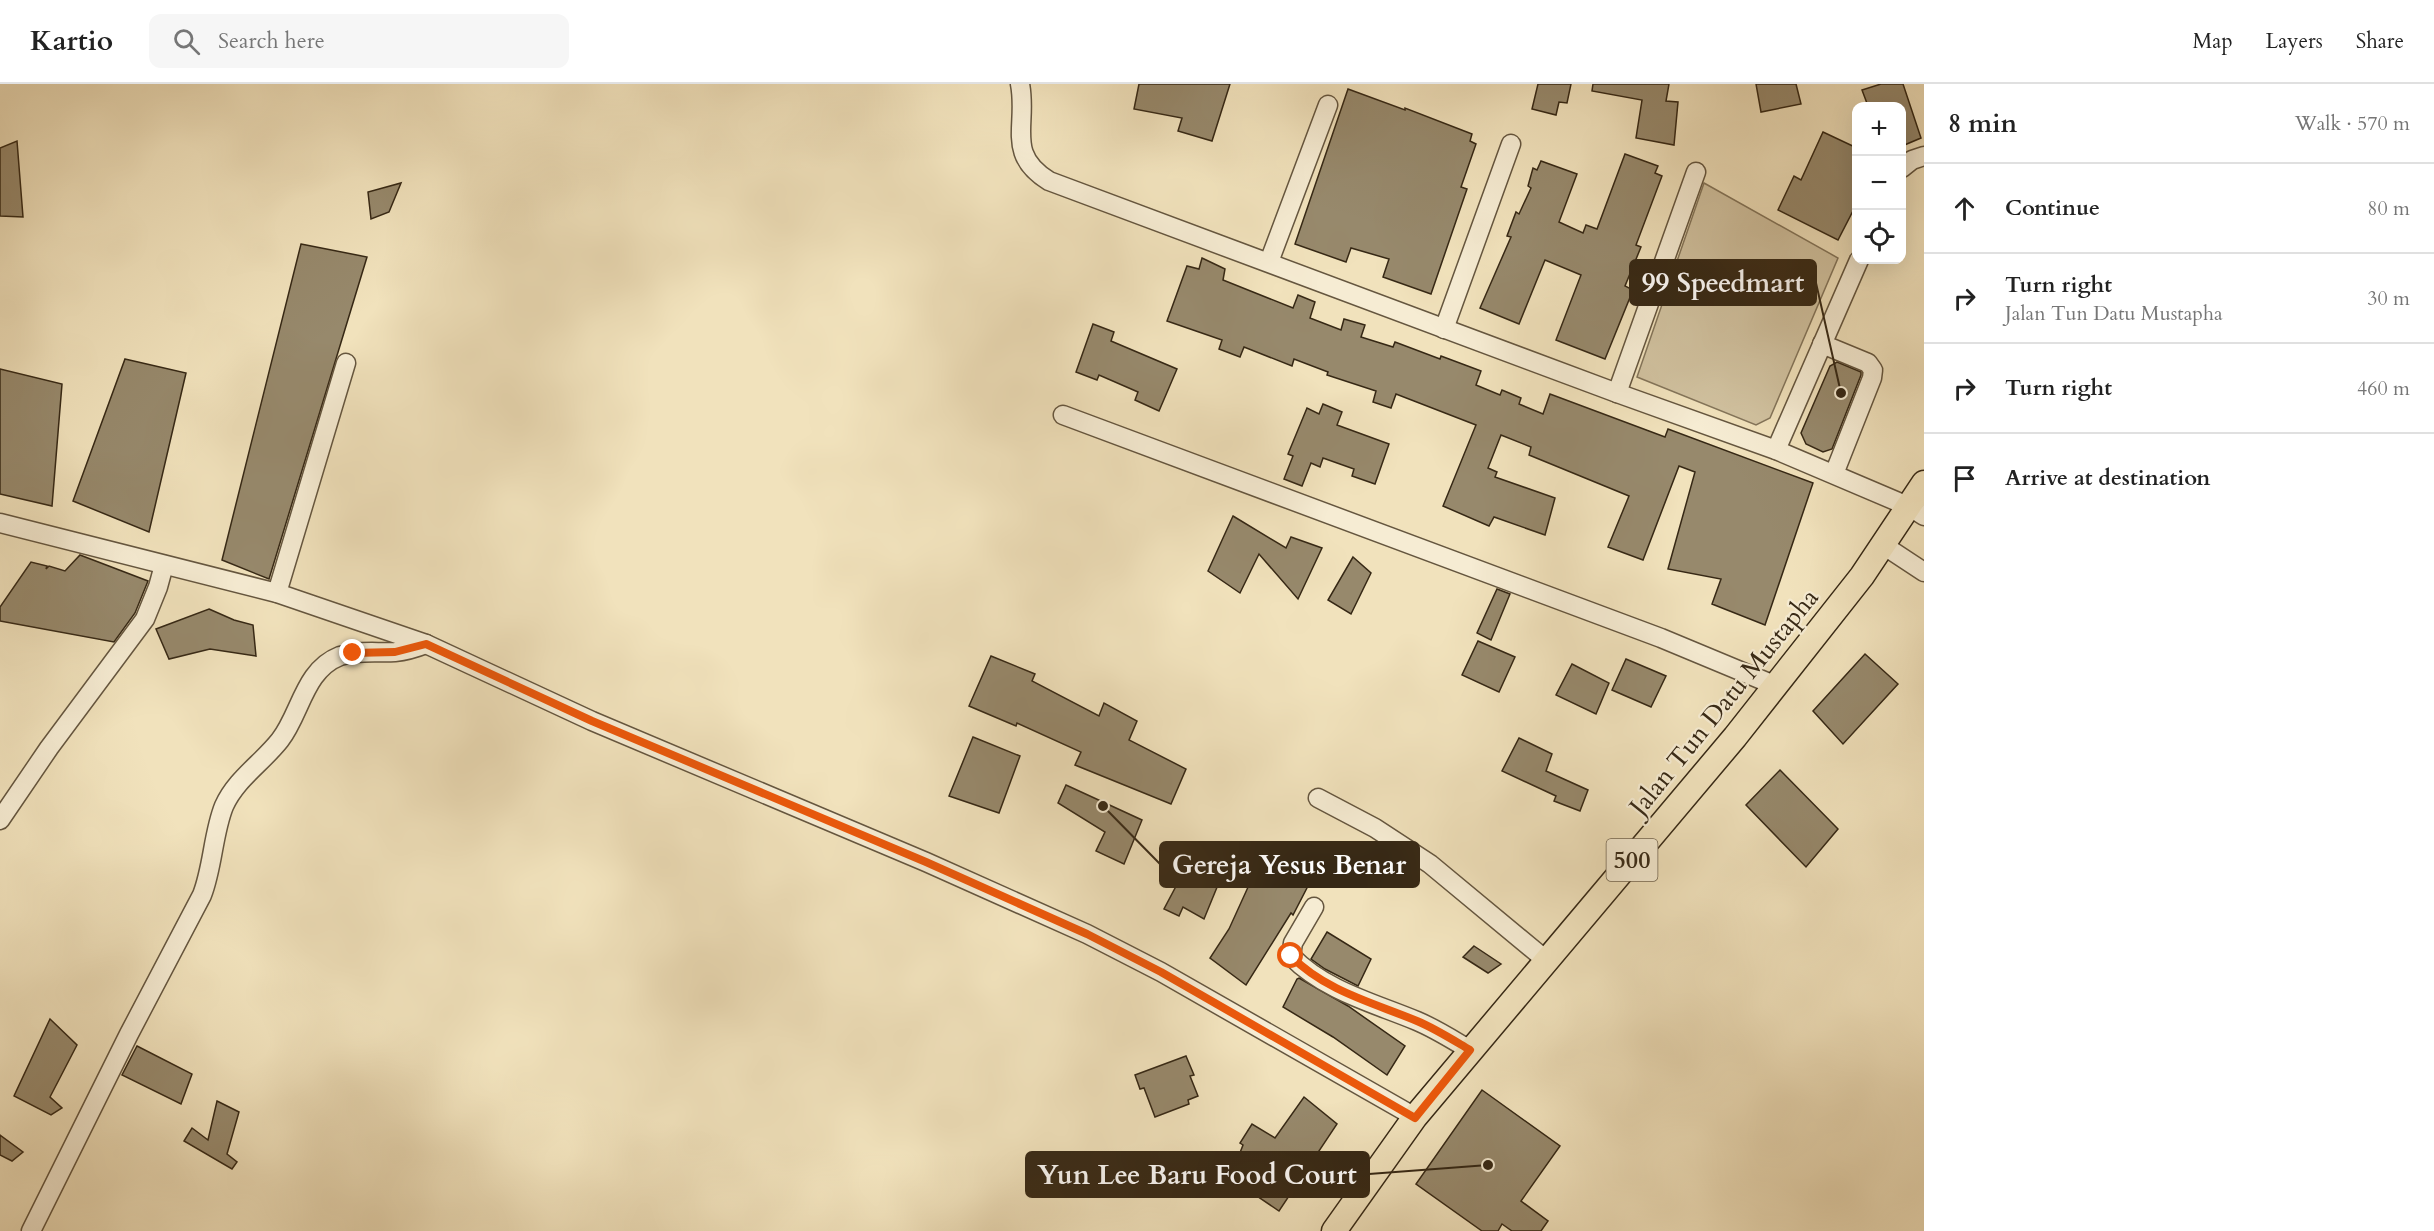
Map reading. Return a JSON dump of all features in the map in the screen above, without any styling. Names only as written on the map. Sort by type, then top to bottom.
[{"type":"main road","name":"Jalan Tun Datu Mustapha","points":[[1335,1231],[1415,1118],[1735,736],[1883,545],[1917,511],[1924,483]]},
{"type":"street","points":[[1020,84],[1021,148],[1026,161],[1036,172],[1050,181],[1444,329],[1776,450],[1917,511]]},
{"type":"street","points":[[1269,262],[1328,105]]},
{"type":"street","points":[[1444,329],[1511,144]]},
{"type":"street","points":[[1906,165],[1924,156]]},
{"type":"street","points":[[1617,393],[1696,172]]},
{"type":"street","points":[[1776,450],[1857,264]]},
{"type":"street","points":[[1822,344],[1868,363],[1873,370],[1872,378],[1834,474]]},
{"type":"street","points":[[277,593],[346,363]]},
{"type":"street","points":[[1063,414],[1661,638],[1774,686]]},
{"type":"street","points":[[0,523],[277,593],[426,644],[592,721],[926,862],[1087,934],[1182,983],[1415,1118]]},
{"type":"street","points":[[1883,545],[1924,572]]},
{"type":"street","points":[[0,820],[49,748],[145,619],[164,565]]},
{"type":"street","points":[[31,1231],[129,1034],[202,896],[210,874],[223,810],[231,793],[280,739],[291,721],[300,698],[325,664],[339,656],[353,653],[395,652],[426,644]]},
{"type":"street","points":[[1318,798],[1384,833],[1431,864],[1547,961]]},
{"type":"street","points":[[1314,907],[1293,943],[1291,956],[1304,970],[1352,996],[1418,1022],[1470,1050]]},
{"type":"shaded area","points":[[1704,183],[1838,258],[1770,418],[1756,425],[1637,377]]},
{"type":"building","points":[[1139,84],[1230,84],[1212,141],[1178,131],[1182,118],[1134,109]]},
{"type":"building","points":[[1538,84],[1571,84],[1567,103],[1559,102],[1556,115],[1532,109]]},
{"type":"building","points":[[1593,84],[1669,84],[1666,101],[1678,102],[1674,145],[1636,138],[1642,100],[1592,91]]},
{"type":"building","points":[[1756,84],[1796,84],[1801,104],[1761,112]]},
{"type":"building","points":[[1881,84],[1903,84],[1921,138],[1906,144],[1906,102],[1866,102],[1862,90]]},
{"type":"building","points":[[1348,89],[1472,134],[1470,141],[1476,144],[1461,187],[1467,189],[1431,294],[1383,277],[1389,259],[1351,248],[1346,262],[1295,244]]},
{"type":"building","points":[[1823,132],[1852,146],[1852,213],[1838,240],[1778,210],[1794,176],[1801,180]]},
{"type":"building","points":[[17,141],[23,217],[0,216],[0,148]]},
{"type":"building","points":[[1625,154],[1658,166],[1655,173],[1662,176],[1636,245],[1641,247],[1625,286],[1633,290],[1605,359],[1556,340],[1581,275],[1545,260],[1519,324],[1480,308],[1511,237],[1507,236],[1516,212],[1519,214],[1531,188],[1528,186],[1533,168],[1537,170],[1541,161],[1577,174],[1559,222],[1583,233],[1586,225],[1597,229]]},
{"type":"building","points":[[401,183],[389,212],[371,219],[368,192]]},
{"type":"building","points":[[301,244],[367,257],[269,579],[222,560]]},
{"type":"building","points":[[1202,258],[1225,269],[1223,280],[1293,308],[1298,295],[1315,302],[1310,318],[1341,330],[1344,319],[1365,325],[1361,337],[1393,347],[1395,342],[1481,371],[1476,385],[1500,395],[1502,390],[1521,398],[1519,404],[1543,414],[1550,394],[1665,437],[1668,429],[1813,483],[1765,625],[1712,604],[1721,579],[1668,569],[1695,472],[1679,466],[1643,560],[1608,547],[1629,496],[1529,455],[1531,447],[1501,435],[1488,468],[1497,472],[1495,477],[1555,498],[1545,535],[1494,517],[1489,526],[1443,506],[1476,425],[1396,394],[1391,408],[1373,402],[1376,391],[1327,375],[1328,372],[1294,359],[1292,366],[1244,347],[1240,357],[1219,349],[1222,340],[1167,321],[1187,266],[1199,269]]},
{"type":"building","points":[[1093,324],[1114,332],[1111,341],[1177,369],[1159,411],[1135,400],[1138,392],[1099,375],[1097,380],[1076,372]]},
{"type":"building","points":[[125,359],[186,373],[149,532],[73,501]]},
{"type":"building","points":[[1837,362],[1861,372],[1861,375],[1832,449],[1823,452],[1806,444],[1801,433],[1830,366]]},
{"type":"building","points":[[0,369],[62,384],[52,506],[0,494]]},
{"type":"building","points":[[1323,404],[1342,412],[1337,425],[1389,444],[1375,484],[1352,476],[1354,469],[1323,458],[1320,467],[1311,463],[1302,486],[1284,479],[1293,456],[1288,454],[1307,408],[1319,414]]},
{"type":"building","points":[[1233,516],[1286,548],[1291,537],[1322,548],[1298,599],[1259,554],[1240,593],[1208,571]]},
{"type":"building","points":[[80,555],[148,581],[135,613],[114,642],[0,621],[0,607],[31,562],[47,566],[46,569],[49,566],[65,571]]},
{"type":"building","points":[[1353,557],[1371,573],[1351,614],[1328,600]]},
{"type":"building","points":[[1497,589],[1510,594],[1491,640],[1477,633]]},
{"type":"building","points":[[209,609],[253,625],[256,656],[210,649],[169,659],[156,629]]},
{"type":"building","points":[[1478,641],[1515,657],[1499,692],[1462,675]]},
{"type":"building","points":[[1865,654],[1898,684],[1843,744],[1813,711]]},
{"type":"building","points":[[991,656],[1035,674],[1032,681],[1099,716],[1104,703],[1137,721],[1129,740],[1186,769],[1171,804],[1075,765],[1081,752],[1017,723],[1016,726],[969,706]]},
{"type":"building","points":[[1626,659],[1666,676],[1651,707],[1612,690]]},
{"type":"building","points":[[1572,664],[1609,683],[1596,714],[1556,695]]},
{"type":"building","points":[[973,737],[1020,756],[999,813],[949,796]]},
{"type":"building","points":[[1519,738],[1552,754],[1546,771],[1588,790],[1580,811],[1554,801],[1556,796],[1502,771]]},
{"type":"building","points":[[1780,770],[1838,829],[1806,867],[1746,805]]},
{"type":"building","points":[[1066,785],[1142,820],[1124,864],[1096,851],[1105,832],[1058,803]]},
{"type":"building","points":[[1265,854],[1310,882],[1293,915],[1291,913],[1246,985],[1210,958],[1229,929],[1248,884]]},
{"type":"building","points":[[1191,858],[1222,875],[1204,919],[1183,907],[1179,916],[1164,909]]},
{"type":"building","points":[[1327,932],[1371,959],[1358,986],[1311,959]]},
{"type":"building","points":[[1474,946],[1501,964],[1488,973],[1463,957]]},
{"type":"building","points":[[1299,978],[1348,1006],[1405,1046],[1387,1075],[1333,1037],[1283,1007]]},
{"type":"building","points":[[50,1019],[77,1045],[50,1097],[62,1108],[51,1115],[14,1096]]},
{"type":"building","points":[[137,1046],[192,1074],[181,1104],[122,1075]]},
{"type":"building","points":[[1186,1056],[1194,1075],[1190,1076],[1198,1096],[1188,1100],[1189,1104],[1155,1117],[1144,1088],[1140,1089],[1135,1075]]},
{"type":"building","points":[[1482,1090],[1560,1146],[1521,1201],[1548,1221],[1541,1231],[1512,1231],[1502,1224],[1498,1231],[1482,1231],[1416,1184]]},
{"type":"building","points":[[1304,1097],[1337,1124],[1279,1211],[1245,1188],[1253,1180],[1234,1168],[1243,1145],[1240,1143],[1252,1124],[1275,1138]]},
{"type":"building","points":[[217,1101],[239,1112],[227,1154],[237,1162],[232,1169],[184,1141],[192,1128],[208,1140]]},
{"type":"building","points":[[0,1135],[23,1152],[12,1161],[0,1155]]},
{"type":"place","name":"99 Speedmart","points":[[1841,393]]},
{"type":"place","name":"Gereja Yesus Benar","points":[[1103,806]]},
{"type":"place","name":"Yun Lee Baru Food Court","points":[[1488,1165]]},
{"type":"route","points":[[353,653],[395,652],[410,650],[426,644],[592,721],[926,862],[1087,934],[1161,972],[1415,1118],[1470,1050],[1418,1022],[1352,996],[1304,970],[1291,956]]}]
